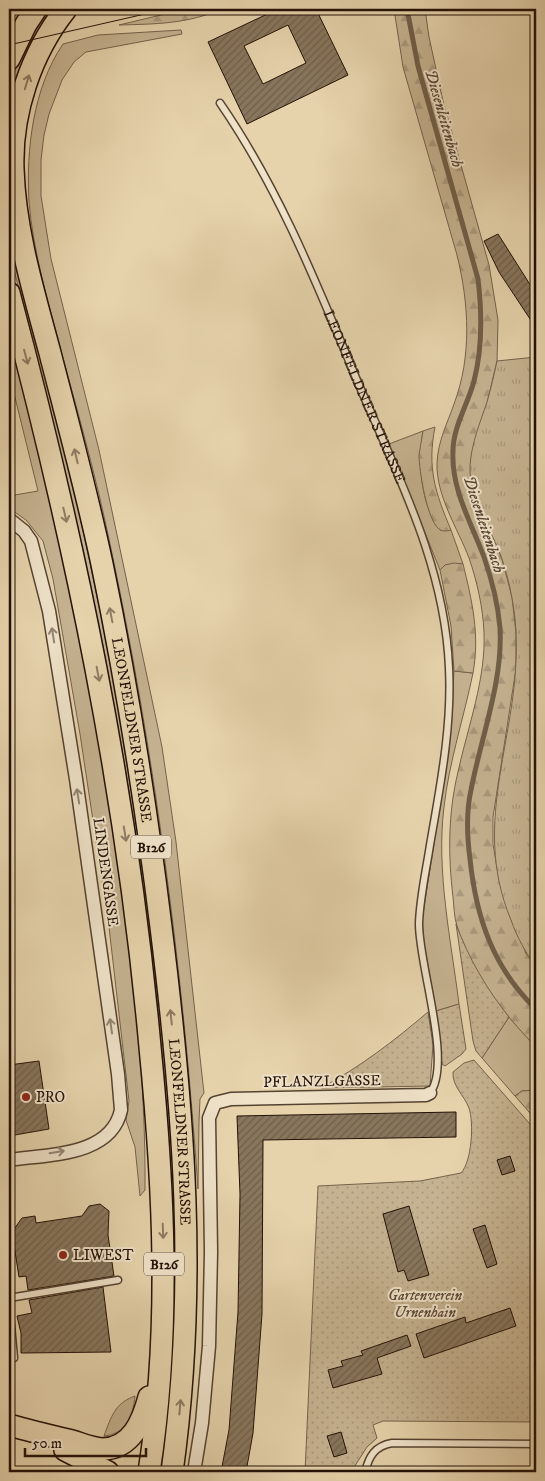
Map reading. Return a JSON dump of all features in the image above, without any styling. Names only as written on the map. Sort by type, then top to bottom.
[{"type":"main road","points":[[9,59],[36,9]]},
{"type":"main road","name":"LEONFELDNER STRASSE","points":[[66,9],[41,48],[29,75],[15,134],[13,167],[20,234],[102,563],[134,735],[167,978],[180,1110],[187,1233],[187,1302],[184,1367],[172,1472]]},
{"type":"main road","name":"LEONFELDNER STRASSE","points":[[9,293],[52,459],[77,569],[114,764],[132,884],[144,984],[161,1182],[164,1286],[162,1346],[149,1472]]},
{"type":"main road","points":[[9,1425],[104,1449],[126,1440],[143,1420],[162,1346]]},
{"type":"main road","points":[[32,1432],[108,1472]]},
{"type":"street","name":"LINDENGASSE","points":[[9,519],[24,531],[30,541],[37,559],[49,611],[89,863],[118,1074],[121,1110],[118,1123],[108,1136],[96,1144],[9,1160]]},
{"type":"street","name":"PFLANZLGASSE","points":[[194,1472],[202,1423],[209,1346],[211,1252],[209,1118],[215,1103],[232,1099],[426,1094],[430,1092]]},
{"type":"lane","name":"LEONFELDNER STRASSE","points":[[220,103],[266,175],[308,262],[422,533],[439,586],[448,642],[448,703],[442,774],[420,902],[419,924],[420,948],[436,1033],[438,1074],[436,1086],[430,1092]]},
{"type":"lane","points":[[9,1298],[118,1280]]},
{"type":"lane","points":[[9,1302],[14,1358]]},
{"type":"lane","points":[[364,1472],[373,1451],[382,1445],[392,1443],[536,1444]]},
{"type":"green space","points":[[48,9],[53,9],[24,58],[9,105],[12,79],[21,54]]},
{"type":"green space","points":[[186,9],[222,9],[184,20],[119,25]]},
{"type":"green space","points":[[394,9],[425,9],[443,101],[489,265],[498,320],[497,361],[488,399],[474,491],[502,559],[512,597],[516,633],[516,669],[493,817],[493,844],[497,868],[526,954],[536,966],[536,1047],[500,1006],[479,976],[463,943],[455,915],[450,850],[452,803],[476,702],[484,650],[484,632],[475,576],[448,512],[440,488],[437,463],[441,440],[460,386],[464,367],[467,330],[466,311],[457,255],[403,67]]},
{"type":"green space","points":[[181,30],[182,34],[86,52],[74,62],[62,80],[49,114],[41,160],[41,196],[51,259],[99,450],[162,747],[176,842],[204,1093],[200,1099],[198,1189],[192,1107],[175,944],[165,862],[140,700],[104,514],[37,254],[31,220],[28,182],[31,141],[38,100],[53,61],[63,44],[98,35]]},
{"type":"green space","points":[[9,232],[87,549],[134,799],[159,989],[168,1081],[177,1282],[173,1283],[172,1205],[166,1096],[146,907],[137,844],[117,719],[85,559],[51,414],[14,270],[9,247]]},
{"type":"green space","points":[[9,335],[57,530],[84,662],[107,794],[128,942],[141,1066],[145,1190],[140,1196],[135,1147],[126,1120],[129,1101],[109,927],[80,734],[53,579],[43,541],[26,520],[9,508],[9,496],[38,491],[9,373]]},
{"type":"green space","points":[[536,357],[536,966],[516,932],[499,883],[495,847],[495,812],[511,707],[516,633],[512,596],[505,568],[477,503],[473,491],[470,467],[474,442],[487,402],[497,361]]},
{"type":"green space","points":[[435,427],[432,468],[437,492],[451,530],[446,531],[442,531],[435,524],[427,506],[419,462],[423,431]]},
{"type":"green space","points":[[423,431],[421,469],[428,508],[440,530],[451,530],[463,564],[445,565],[440,570],[389,444]]},
{"type":"green space","points":[[463,564],[472,604],[476,645],[473,673],[454,671],[451,626],[440,570],[445,565]]},
{"type":"green space","points":[[454,671],[473,673],[449,773],[442,831],[443,881],[459,1004],[436,1011],[424,943],[422,920],[449,748]]},
{"type":"green space","points":[[456,924],[479,973],[509,1017],[482,1058],[476,1051],[473,1041]]},
{"type":"green space","points":[[459,1004],[466,1049],[445,1066],[442,1064],[436,1011]]},
{"type":"green space","points":[[428,1012],[433,1045],[430,1086],[321,1088],[376,1053]]},
{"type":"green space","points":[[509,1017],[536,1047],[536,1090],[522,1091],[515,1096],[482,1058]]},
{"type":"green space","name":"Gartenverein Urnenhain","points":[[474,1060],[536,1131],[536,1422],[383,1421],[373,1425],[377,1438],[367,1447],[351,1472],[305,1472],[318,1186],[420,1181],[461,1173],[468,1160],[470,1151],[471,1115],[467,1103],[454,1082],[453,1072],[464,1063]]},
{"type":"green space","points":[[536,1090],[536,1120],[515,1096],[522,1091]]},
{"type":"green space","points":[[135,1396],[127,1423],[118,1432],[104,1436],[118,1407]]},
{"type":"building","points":[[278,9],[316,9],[348,75],[247,124],[208,42]],"holes":[[[288,25],[306,63],[263,84],[244,46]]]},
{"type":"building","points":[[498,234],[536,294],[536,328],[499,272],[484,241]]},
{"type":"building","name":"PRO","points":[[39,1061],[49,1129],[9,1136],[9,1065]]},
{"type":"building","points":[[456,1112],[456,1137],[263,1140],[262,1314],[253,1433],[246,1472],[221,1472],[229,1430],[238,1312],[240,1194],[237,1116]]},
{"type":"building","points":[[510,1156],[515,1171],[502,1175],[497,1160]]},
{"type":"building","name":"LIWEST","points":[[100,1204],[109,1211],[108,1235],[114,1276],[28,1290],[26,1276],[19,1277],[12,1232],[22,1218],[35,1216],[36,1223],[82,1216],[89,1206]]},
{"type":"building","points":[[409,1206],[429,1275],[408,1281],[404,1270],[398,1272],[383,1214]]},
{"type":"building","points":[[485,1225],[497,1264],[487,1268],[473,1229]]},
{"type":"building","points":[[103,1287],[111,1352],[21,1353],[21,1333],[17,1316],[32,1313],[29,1300]]},
{"type":"building","points":[[510,1308],[516,1326],[424,1358],[416,1334],[465,1317],[466,1323]]},
{"type":"building","points":[[407,1335],[411,1346],[377,1358],[382,1374],[333,1388],[328,1370],[343,1366],[341,1361],[363,1355],[361,1351]]},
{"type":"building","points":[[341,1432],[347,1453],[334,1457],[327,1436]]},
{"type":"waterway","name":"Diesenleitenbach","points":[[407,9],[418,66],[478,279],[480,304],[481,330],[477,368],[455,433],[453,465],[459,492],[492,583],[499,619],[500,648],[495,689],[469,798],[468,842],[470,859],[477,901],[489,940],[508,976],[536,1009]]},
{"type":"tram line","points":[[9,45],[167,9]]},
{"type":"place","name":"PRO","points":[[26,1097]]},
{"type":"place","name":"LIWEST","points":[[63,1255]]}]
